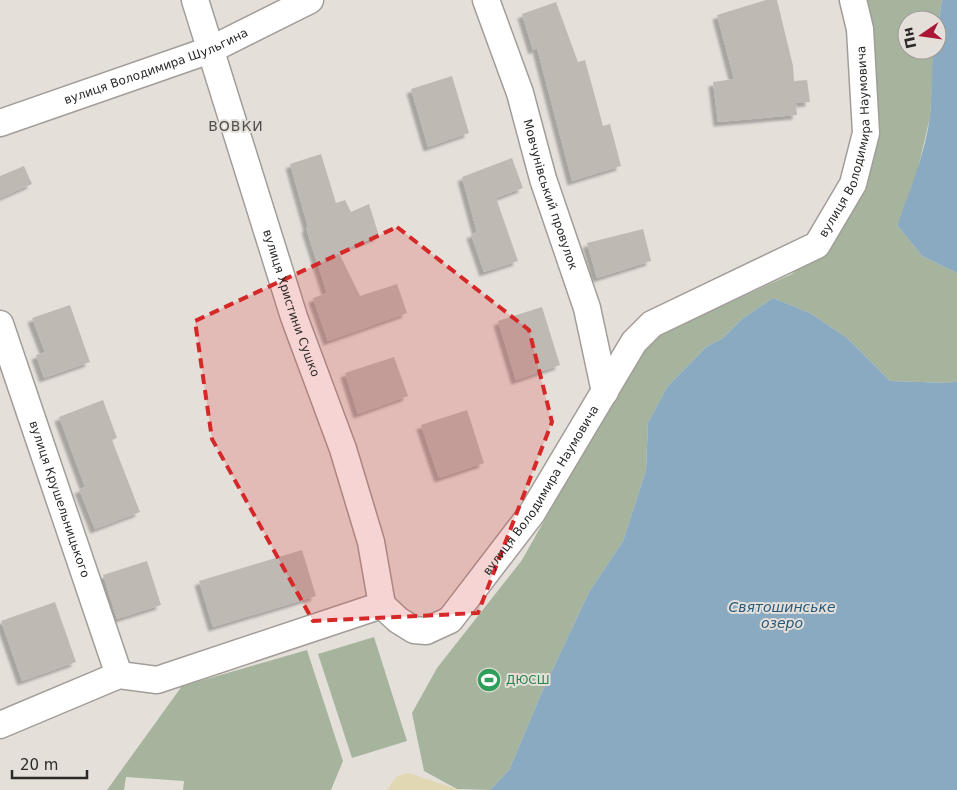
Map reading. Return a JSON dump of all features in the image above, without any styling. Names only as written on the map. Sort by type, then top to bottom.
[{"type":"street","name":"вулиця Христини Сушко","points":[[194,0],[294,317],[343,449],[370,542],[382,605]]},
{"type":"street","name":"вулиця Володимира Шульгина","points":[[0,123],[210,50],[310,0]]},
{"type":"street","name":"Мовчунівський провулок","points":[[486,0],[520,93],[543,179],[587,308],[605,392]]},
{"type":"street","name":"вулиця Володимира Наумовича","points":[[382,605],[398,620],[414,630],[426,631],[450,620],[532,513],[634,342],[652,324],[817,245],[853,184],[866,133],[860,29],[853,0]]},
{"type":"street","name":"вулиця Крушельницького","points":[[0,324],[119,675]]},
{"type":"street","points":[[0,725],[119,675],[157,680],[382,605]]},
{"type":"highlighted area","points":[[397,227],[529,330],[552,422],[478,613],[313,621],[212,439],[195,321]]},
{"type":"green space","points":[[859,0],[942,0],[940,10],[897,10],[897,60],[933,60],[930,117],[917,173],[897,225],[922,256],[957,273],[957,381],[949,383],[890,381],[847,338],[810,313],[773,298],[742,319],[723,338],[706,347],[667,387],[648,423],[646,470],[623,541],[589,592],[542,692],[509,770],[490,790],[457,789],[424,771],[412,713],[437,668],[522,560],[632,365],[657,335],[792,274],[813,256],[853,210],[871,150]]},
{"type":"green space","points":[[374,637],[407,741],[352,758],[318,654]]},
{"type":"green space","points":[[307,650],[343,761],[331,790],[183,790],[184,781],[126,777],[124,790],[107,790],[182,686]]},
{"type":"sand","points":[[408,773],[462,790],[387,790],[396,777]]},
{"type":"water","points":[[942,0],[957,0],[957,273],[922,256],[897,225],[925,144],[931,108],[933,60],[947,60],[947,10],[940,10]]},
{"type":"water","name":"Святошинське озеро","points":[[773,298],[810,313],[847,338],[890,381],[949,383],[957,381],[957,790],[490,790],[509,770],[542,692],[589,592],[623,541],[646,470],[648,423],[667,387],[706,347],[723,338],[742,319]]},
{"type":"building","points":[[766,0],[777,0],[793,66],[794,81],[807,80],[810,102],[796,103],[797,115],[718,122],[713,82],[734,79],[717,15]]},
{"type":"building","points":[[556,2],[578,62],[585,60],[603,126],[610,124],[621,166],[572,181],[537,48],[533,50],[522,14]]},
{"type":"building","points":[[452,76],[469,133],[428,147],[411,89]]},
{"type":"building","points":[[321,154],[336,203],[345,200],[351,212],[369,204],[379,236],[338,251],[360,296],[397,284],[407,313],[328,341],[313,298],[327,293],[306,228],[308,227],[290,164]]},
{"type":"building","points":[[512,158],[523,188],[496,198],[518,261],[484,272],[471,234],[477,232],[462,177]]},
{"type":"building","points":[[24,166],[32,184],[0,198],[0,176]]},
{"type":"building","points":[[643,229],[651,261],[597,278],[587,243]]},
{"type":"building","points":[[70,305],[90,362],[44,378],[36,355],[45,352],[32,318]]},
{"type":"building","points":[[542,307],[560,365],[516,380],[498,321]]},
{"type":"building","points":[[394,357],[408,396],[358,414],[345,373]]},
{"type":"building","points":[[103,400],[117,438],[112,440],[140,512],[95,529],[79,489],[85,487],[59,417]]},
{"type":"building","points":[[467,410],[484,463],[439,478],[421,425]]},
{"type":"building","points":[[302,550],[316,596],[213,627],[199,581]]},
{"type":"building","points":[[147,561],[161,605],[117,619],[103,575]]},
{"type":"building","points":[[55,602],[76,662],[22,681],[1,621]]},
{"type":"place","name":"ДЮСШ","points":[[489,680]]},
{"type":"district","name":"ВОВКИ","points":[[236,126]]}]
